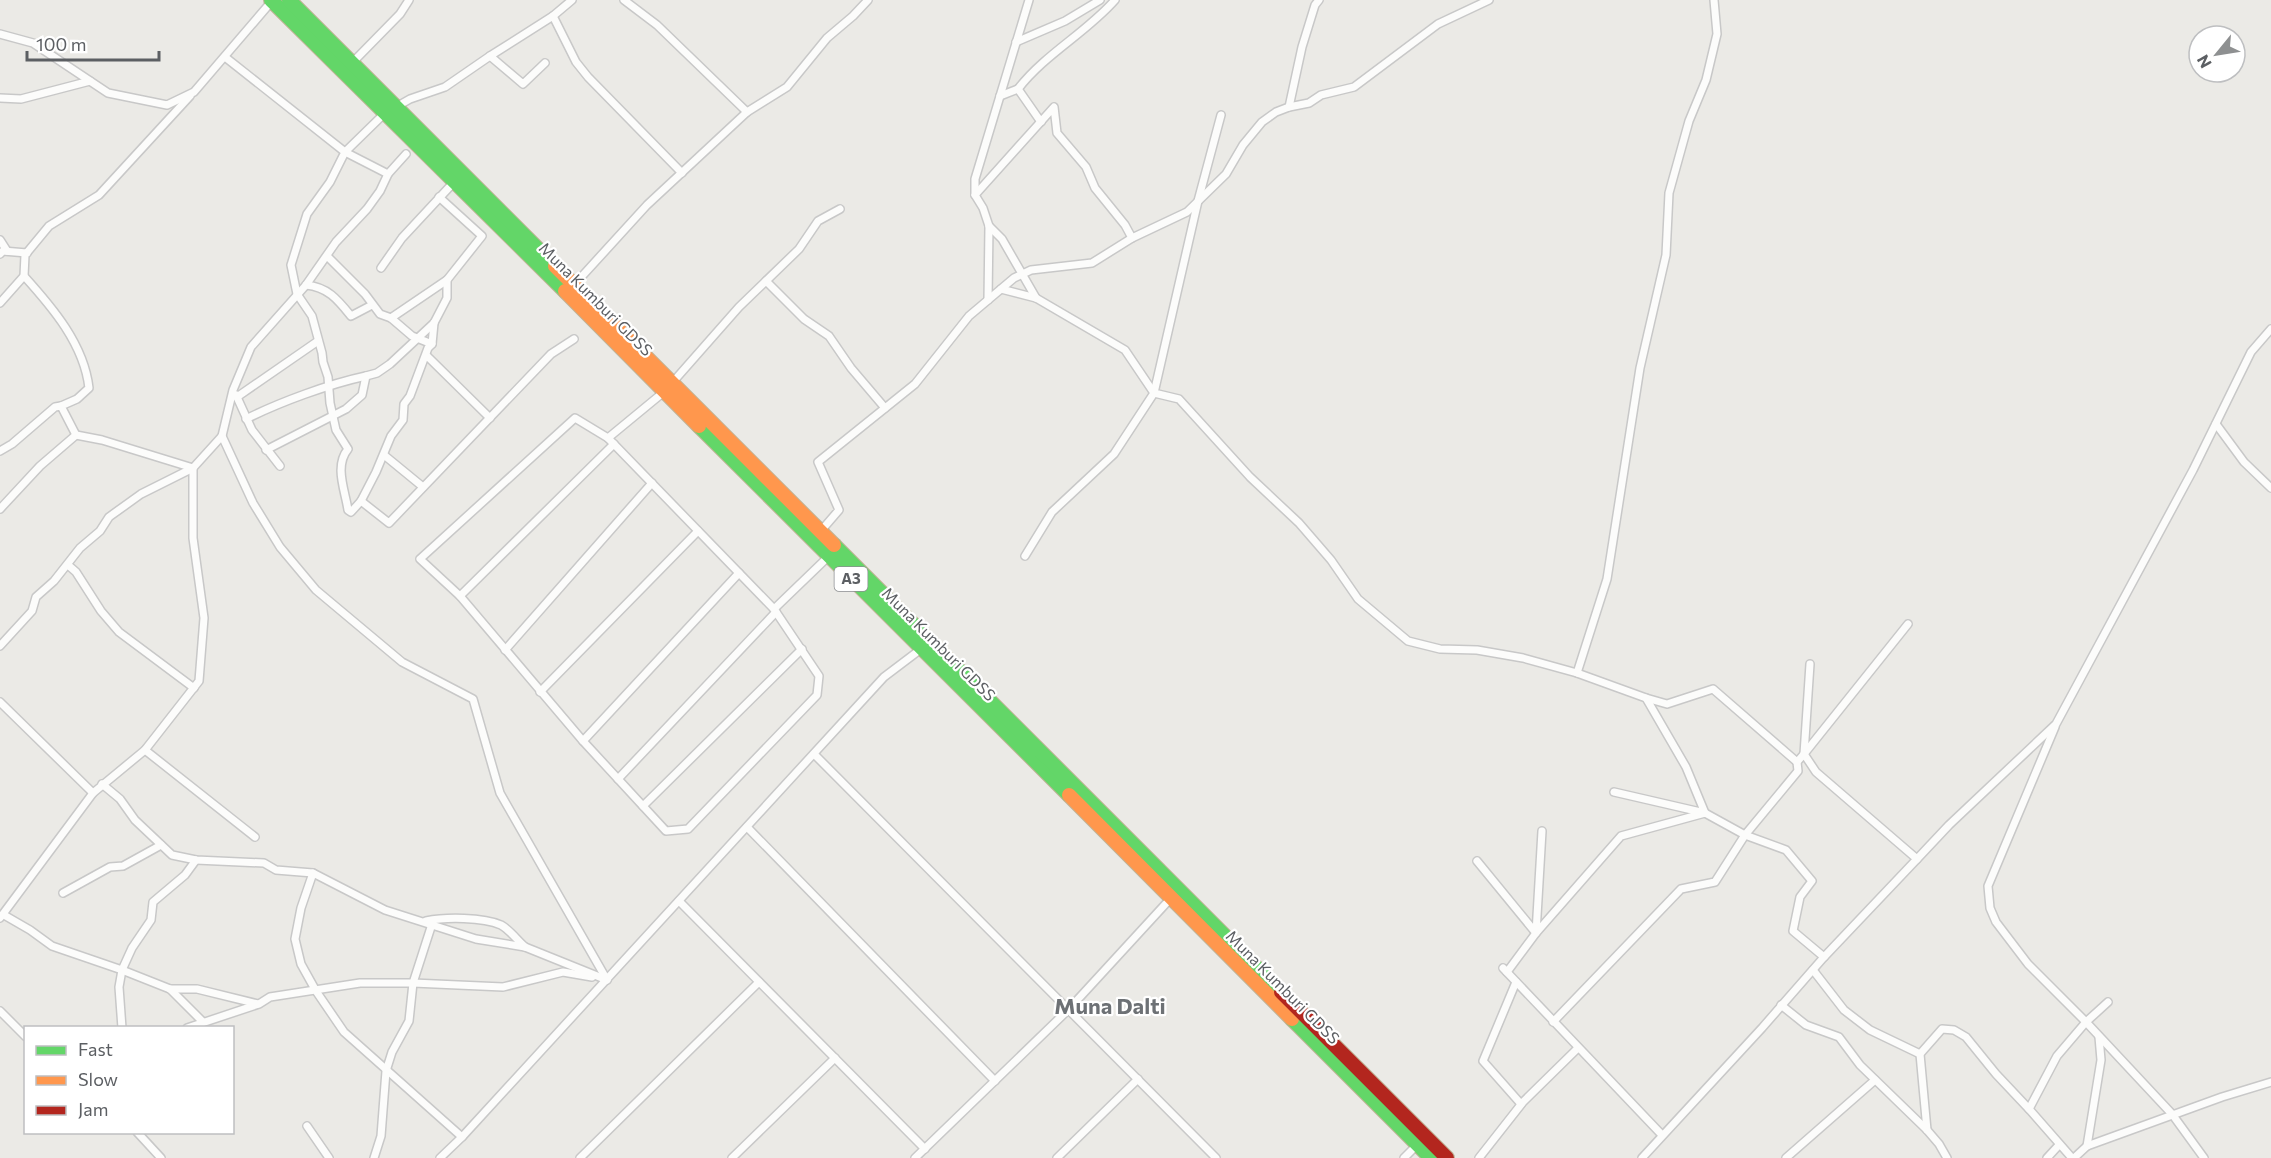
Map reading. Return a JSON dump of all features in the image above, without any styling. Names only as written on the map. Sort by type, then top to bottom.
[{"type":"highway","name":"Muna Kumburi GDSS","points":[[289,0],[352,63],[455,181],[820,532],[1447,1158]]},
{"type":"highway","name":"Muna Kumburi GDSS","points":[[272,1],[391,110],[574,286],[829,556],[1431,1158]]},
{"type":"street","points":[[352,63],[400,14],[409,0]]},
{"type":"street","points":[[447,280],[447,298],[434,323],[432,344],[428,348],[427,356],[410,396],[404,404],[403,420],[391,436],[361,501],[351,512],[348,510],[339,468],[342,456],[348,450],[336,430],[328,377],[312,316],[297,294],[291,265],[307,214],[330,182],[345,152],[391,110],[410,99],[445,87],[553,16],[572,0]]},
{"type":"street","points":[[624,0],[657,25],[747,112]]},
{"type":"street","points":[[574,286],[647,205],[747,112],[787,87],[827,38],[854,16],[868,0]]},
{"type":"street","points":[[988,300],[989,226],[983,208],[975,195],[975,179],[1029,0]]},
{"type":"street","points":[[1016,42],[1065,21],[1100,0]]},
{"type":"street","points":[[1000,96],[1018,89],[1030,73],[1101,15],[1115,0]]},
{"type":"street","points":[[1289,106],[1302,47],[1315,5],[1319,0]]},
{"type":"street","points":[[820,532],[839,510],[818,462],[915,384],[969,316],[1001,289],[1031,270],[1092,263],[1132,238],[1186,212],[1226,174],[1243,145],[1262,122],[1276,112],[1289,106],[1309,103],[1321,95],[1354,87],[1438,24],[1489,0]]},
{"type":"street","points":[[1577,673],[1607,579],[1640,368],[1666,255],[1669,193],[1689,121],[1709,69],[1717,34],[1714,0]]},
{"type":"street","points":[[0,303],[24,276],[25,255],[49,226],[99,195],[194,92],[272,1]]},
{"type":"street","points":[[553,16],[576,62],[588,77],[682,173]]},
{"type":"street","points":[[0,34],[33,43],[108,93],[167,105],[194,92]]},
{"type":"street","points":[[490,56],[523,84],[545,63]]},
{"type":"street","points":[[225,57],[345,152],[388,174]]},
{"type":"street","points":[[0,98],[21,99],[90,81]]},
{"type":"street","points":[[1018,89],[1041,122]]},
{"type":"street","points":[[975,195],[1054,107],[1057,133],[1086,167],[1095,188],[1125,225],[1132,238]]},
{"type":"street","points":[[1025,556],[1053,512],[1114,454],[1154,393],[1198,201],[1221,114]]},
{"type":"street","points":[[0,646],[32,611],[36,597],[68,565],[80,548],[100,531],[109,517],[141,494],[193,468],[222,436],[233,390],[251,347],[306,285],[328,257],[336,242],[367,208],[380,191],[388,174],[406,154]]},
{"type":"street","points":[[381,268],[402,238],[455,181]]},
{"type":"street","points":[[391,318],[447,280],[482,236],[439,197]]},
{"type":"street","points":[[460,596],[611,441],[668,388],[739,307],[799,249],[818,221],[840,209]]},
{"type":"street","points":[[989,226],[1002,239],[1036,298]]},
{"type":"street","points":[[0,240],[3,253],[27,253]]},
{"type":"street","points":[[328,257],[365,294],[380,314],[391,318],[416,338],[432,344]]},
{"type":"street","points":[[0,451],[12,444],[55,407],[77,399],[89,388],[87,372],[72,338],[24,276]]},
{"type":"street","points":[[766,281],[804,319],[829,336],[851,368],[885,408]]},
{"type":"street","points":[[306,285],[332,293],[351,316],[372,305]]},
{"type":"street","points":[[1001,289],[1036,298],[1125,350],[1154,393],[1179,399],[1250,477],[1299,523],[1331,560],[1358,599],[1408,640],[1440,649],[1477,650],[1522,658],[1577,673],[1666,704],[1713,689],[1797,762],[1798,771],[1745,835],[1715,882],[1681,889],[1553,1022]]},
{"type":"street","points":[[246,419],[274,406],[366,376],[390,364],[434,323]]},
{"type":"street","points":[[2204,1158],[2172,1115],[2028,964],[1996,922],[1990,908],[1988,886],[2056,724],[2216,424],[2251,352],[2271,329]]},
{"type":"street","points":[[361,501],[389,523],[551,354],[574,339]]},
{"type":"street","points":[[237,398],[318,341]]},
{"type":"street","points":[[427,356],[490,418]]},
{"type":"street","points":[[266,450],[333,417],[362,395],[366,376]]},
{"type":"street","points":[[233,390],[246,419],[266,450],[280,466]]},
{"type":"street","points":[[61,406],[76,435]]},
{"type":"street","points":[[575,418],[611,441],[652,483],[775,611],[819,676],[817,695],[688,829],[666,831],[540,692],[460,596],[420,559],[575,418]]},
{"type":"street","points":[[2216,424],[2244,462],[2271,488]]},
{"type":"street","points":[[76,435],[102,440],[193,468]]},
{"type":"street","points":[[0,509],[40,466],[76,435]]},
{"type":"street","points":[[222,436],[253,502],[280,547],[316,590],[402,662],[473,699],[500,793],[607,980]]},
{"type":"street","points":[[384,455],[423,487]]},
{"type":"street","points":[[193,468],[193,538],[204,618],[199,681],[145,750],[93,793],[2,916],[30,930],[52,946],[170,989],[203,1022]]},
{"type":"street","points":[[505,650],[652,483]]},
{"type":"street","points":[[540,692],[698,531]]},
{"type":"street","points":[[618,779],[829,556]]},
{"type":"street","points":[[68,565],[76,572],[101,610],[119,632],[194,688]]},
{"type":"street","points":[[583,741],[739,573]]},
{"type":"street","points":[[1797,762],[1908,624]]},
{"type":"street","points":[[643,806],[802,649]]},
{"type":"street","points":[[440,1158],[607,980],[884,677],[921,649]]},
{"type":"street","points":[[1810,664],[1804,754],[1816,772],[1917,859]]},
{"type":"street","points":[[1646,698],[1686,767],[1705,813]]},
{"type":"street","points":[[0,702],[93,793]]},
{"type":"street","points":[[1642,1158],[1824,957],[1949,825],[2056,724]]},
{"type":"street","points":[[145,750],[255,837]]},
{"type":"street","points":[[814,754],[1216,1158]]},
{"type":"street","points":[[102,784],[120,799],[135,820],[172,855],[196,860],[264,863],[276,870],[313,873],[385,909],[476,939],[525,947],[607,980]]},
{"type":"street","points":[[1614,792],[1705,813],[1745,835],[1786,850],[1812,881],[1800,897],[1793,931],[1824,957]]},
{"type":"street","points":[[1662,1135],[1505,970],[1621,836],[1705,813]]},
{"type":"street","points":[[747,827],[995,1081]]},
{"type":"street","points":[[1536,933],[1542,831]]},
{"type":"street","points":[[63,893],[110,867],[123,866],[161,845]]},
{"type":"street","points":[[122,1026],[119,987],[122,970],[132,948],[151,920],[153,902],[185,875],[196,860]]},
{"type":"street","points":[[1477,861],[1536,933]]},
{"type":"street","points":[[313,873],[301,908],[296,939],[301,964],[316,991],[344,1032],[462,1137]]},
{"type":"street","points":[[915,1158],[1069,1009],[1171,898]]},
{"type":"street","points":[[679,901],[925,1149]]},
{"type":"street","points":[[428,923],[439,918],[485,921],[502,926],[525,947]]},
{"type":"street","points":[[374,1158],[381,1136],[386,1071],[392,1052],[409,1021],[413,983],[428,923]]},
{"type":"street","points":[[1813,970],[1844,1010],[1870,1030],[1920,1054]]},
{"type":"street","points":[[192,1026],[259,1004],[270,997],[360,983],[503,987],[563,972],[607,980]]},
{"type":"street","points":[[1515,981],[1483,1061],[1521,1104]]},
{"type":"street","points":[[580,1158],[759,982]]},
{"type":"street","points":[[170,989],[198,988],[259,1004]]},
{"type":"street","points":[[2029,1109],[2057,1056],[2085,1022],[2108,1002]]},
{"type":"street","points":[[1781,1005],[1806,1025],[1839,1037],[1848,1051],[1875,1080],[1940,1144],[1947,1158]]},
{"type":"street","points":[[0,1011],[24,1035]]},
{"type":"street","points":[[1927,1130],[1920,1054],[1942,1029],[1954,1030],[1966,1037],[1996,1074],[2073,1158],[2087,1146],[2222,1097],[2271,1082]]},
{"type":"street","points":[[2087,1146],[2101,1060],[2099,1037]]},
{"type":"street","points":[[1479,1158],[1521,1104],[1578,1048]]},
{"type":"street","points":[[732,1158],[835,1058]]},
{"type":"street","points":[[1057,1158],[1138,1079]]},
{"type":"street","points":[[1786,1158],[1875,1080]]},
{"type":"street","points":[[307,1126],[329,1158]]},
{"type":"street","points":[[139,1134],[161,1158]]},
{"type":"street","points":[[1404,1158],[1417,1145]]},
{"type":"street","points":[[2048,1158],[2059,1145]]},
{"type":"street","points":[[1064,1151],[1072,1158]]},
{"type":"traffic: fast","points":[[271,0],[565,291]]},
{"type":"traffic: fast","points":[[289,0],[555,266]]},
{"type":"traffic: fast","points":[[699,426],[1069,795]]},
{"type":"traffic: fast","points":[[834,545],[1281,992]]},
{"type":"traffic: fast","points":[[1292,1019],[1431,1158]]},
{"type":"traffic: slow","points":[[555,266],[834,545]]},
{"type":"traffic: slow","points":[[565,291],[699,426]]},
{"type":"traffic: slow","points":[[1069,795],[1292,1019]]},
{"type":"traffic: jam","points":[[1281,992],[1447,1158]]},
{"type":"district","name":"Muna Dalti","points":[[1110,1006]]}]
